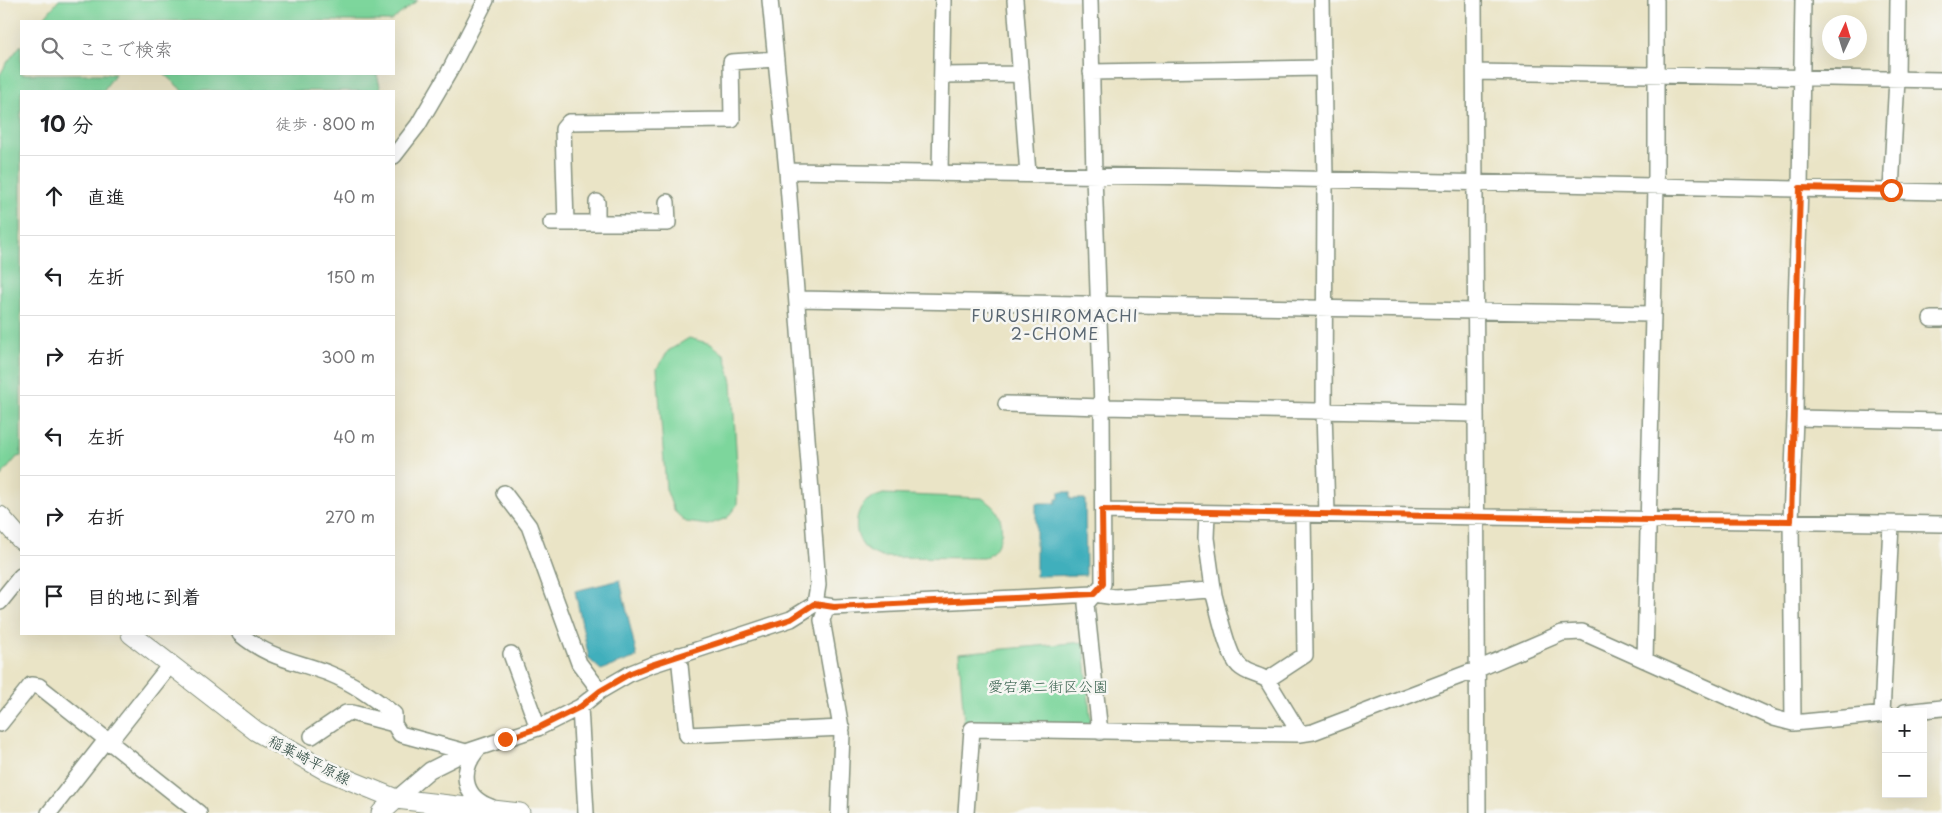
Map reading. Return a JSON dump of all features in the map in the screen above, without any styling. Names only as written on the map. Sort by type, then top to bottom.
[{"type":"main road","points":[[0,516],[20,539]]},
{"type":"main road","name":"稲葉崎平原線","points":[[133,635],[256,732],[325,770],[396,799],[511,812]]},
{"type":"main road","points":[[381,813],[396,799]]},
{"type":"street","points":[[395,155],[418,125],[450,72],[486,0]]},
{"type":"street","points":[[770,0],[787,171],[818,585],[822,620],[842,728],[839,813]]},
{"type":"street","points":[[940,173],[943,0]]},
{"type":"street","points":[[1015,0],[1028,174]]},
{"type":"street","points":[[1090,0],[1102,407],[1103,584],[1086,604],[1100,732]]},
{"type":"street","points":[[1322,0],[1326,309],[1324,411],[1327,514]]},
{"type":"street","points":[[1474,0],[1478,813]]},
{"type":"street","points":[[1645,660],[1656,185],[1656,0]]},
{"type":"street","points":[[1793,723],[1791,521],[1800,188],[1802,0]]},
{"type":"street","points":[[1891,190],[1897,79],[1898,0]]},
{"type":"street","points":[[667,202],[668,224],[558,223],[563,129],[569,122],[732,120],[731,62],[776,59]]},
{"type":"street","points":[[1091,72],[1323,68]]},
{"type":"street","points":[[1475,72],[1942,80]]},
{"type":"street","points":[[942,75],[1020,74]]},
{"type":"street","points":[[787,171],[1656,185],[1942,192]]},
{"type":"street","points":[[597,202],[597,223]]},
{"type":"street","points":[[796,299],[1652,314]]},
{"type":"street","points":[[1006,404],[1476,414]]},
{"type":"street","points":[[1795,418],[1942,421]]},
{"type":"street","points":[[504,493],[530,526],[580,663],[600,691]]},
{"type":"street","points":[[1102,510],[1477,518],[1942,524]]},
{"type":"street","points":[[1207,513],[1206,538],[1214,595],[1231,654],[1238,665],[1248,673],[1261,676],[1266,680],[1300,734]]},
{"type":"street","points":[[1266,680],[1305,654],[1303,513]]},
{"type":"street","points":[[1884,708],[1891,524]]},
{"type":"street","points":[[0,602],[20,577]]},
{"type":"street","points":[[396,799],[430,770],[473,750],[538,728],[580,707],[600,691],[631,673],[678,655],[791,619],[821,605],[1094,594],[1116,597],[1209,590],[1214,595]]},
{"type":"street","points":[[966,813],[972,730],[1300,734],[1313,732],[1478,669],[1562,633],[1582,632],[1774,718],[1793,723],[1882,714]]},
{"type":"street","points":[[241,635],[255,646],[273,656],[328,673],[357,686],[394,714],[394,724],[400,734],[473,750]]},
{"type":"street","points":[[511,654],[538,728]]},
{"type":"street","points":[[678,655],[687,735],[842,728]]},
{"type":"street","points":[[49,813],[170,665]]},
{"type":"street","points":[[0,724],[31,685],[39,686],[199,813]]},
{"type":"street","points":[[580,707],[586,813]]},
{"type":"street","points":[[1927,710],[1942,708]]},
{"type":"street","points":[[312,736],[346,713],[394,724]]},
{"type":"street","points":[[473,750],[466,769],[467,785],[474,798],[479,803],[511,812]]},
{"type":"green space","points":[[59,0],[418,0],[392,20],[42,20]]},
{"type":"green space","points":[[20,46],[20,75],[114,75],[104,90],[20,90],[20,456],[17,457],[0,477],[0,75]]},
{"type":"green space","points":[[165,75],[377,75],[381,90],[182,90]]},
{"type":"green space","points":[[689,338],[711,344],[725,355],[732,382],[738,482],[737,505],[727,518],[708,525],[686,522],[674,511],[666,489],[657,368],[668,351]]},
{"type":"green space","points":[[883,494],[982,498],[994,507],[999,514],[1001,536],[995,549],[983,558],[882,557],[876,555],[868,550],[859,539],[857,520],[860,509],[864,504],[870,499]]},
{"type":"green space","name":"愛宕第二街区公園","points":[[1084,642],[1091,725],[964,723],[959,653]]},
{"type":"water","points":[[1059,492],[1070,492],[1070,499],[1085,499],[1086,575],[1036,576],[1036,503],[1056,503],[1056,499],[1059,499]]},
{"type":"water","points":[[620,580],[637,657],[601,670],[589,659],[575,591]]},
{"type":"district","name":"FURUSHIROMACHI 2-CHOME","points":[[1055,324]]},
{"type":"route","points":[[505,739],[538,728],[580,707],[600,691],[631,673],[791,619],[814,604],[834,607],[1094,594],[1103,584],[1102,510],[1477,518],[1791,521],[1800,188],[1891,190]]}]
